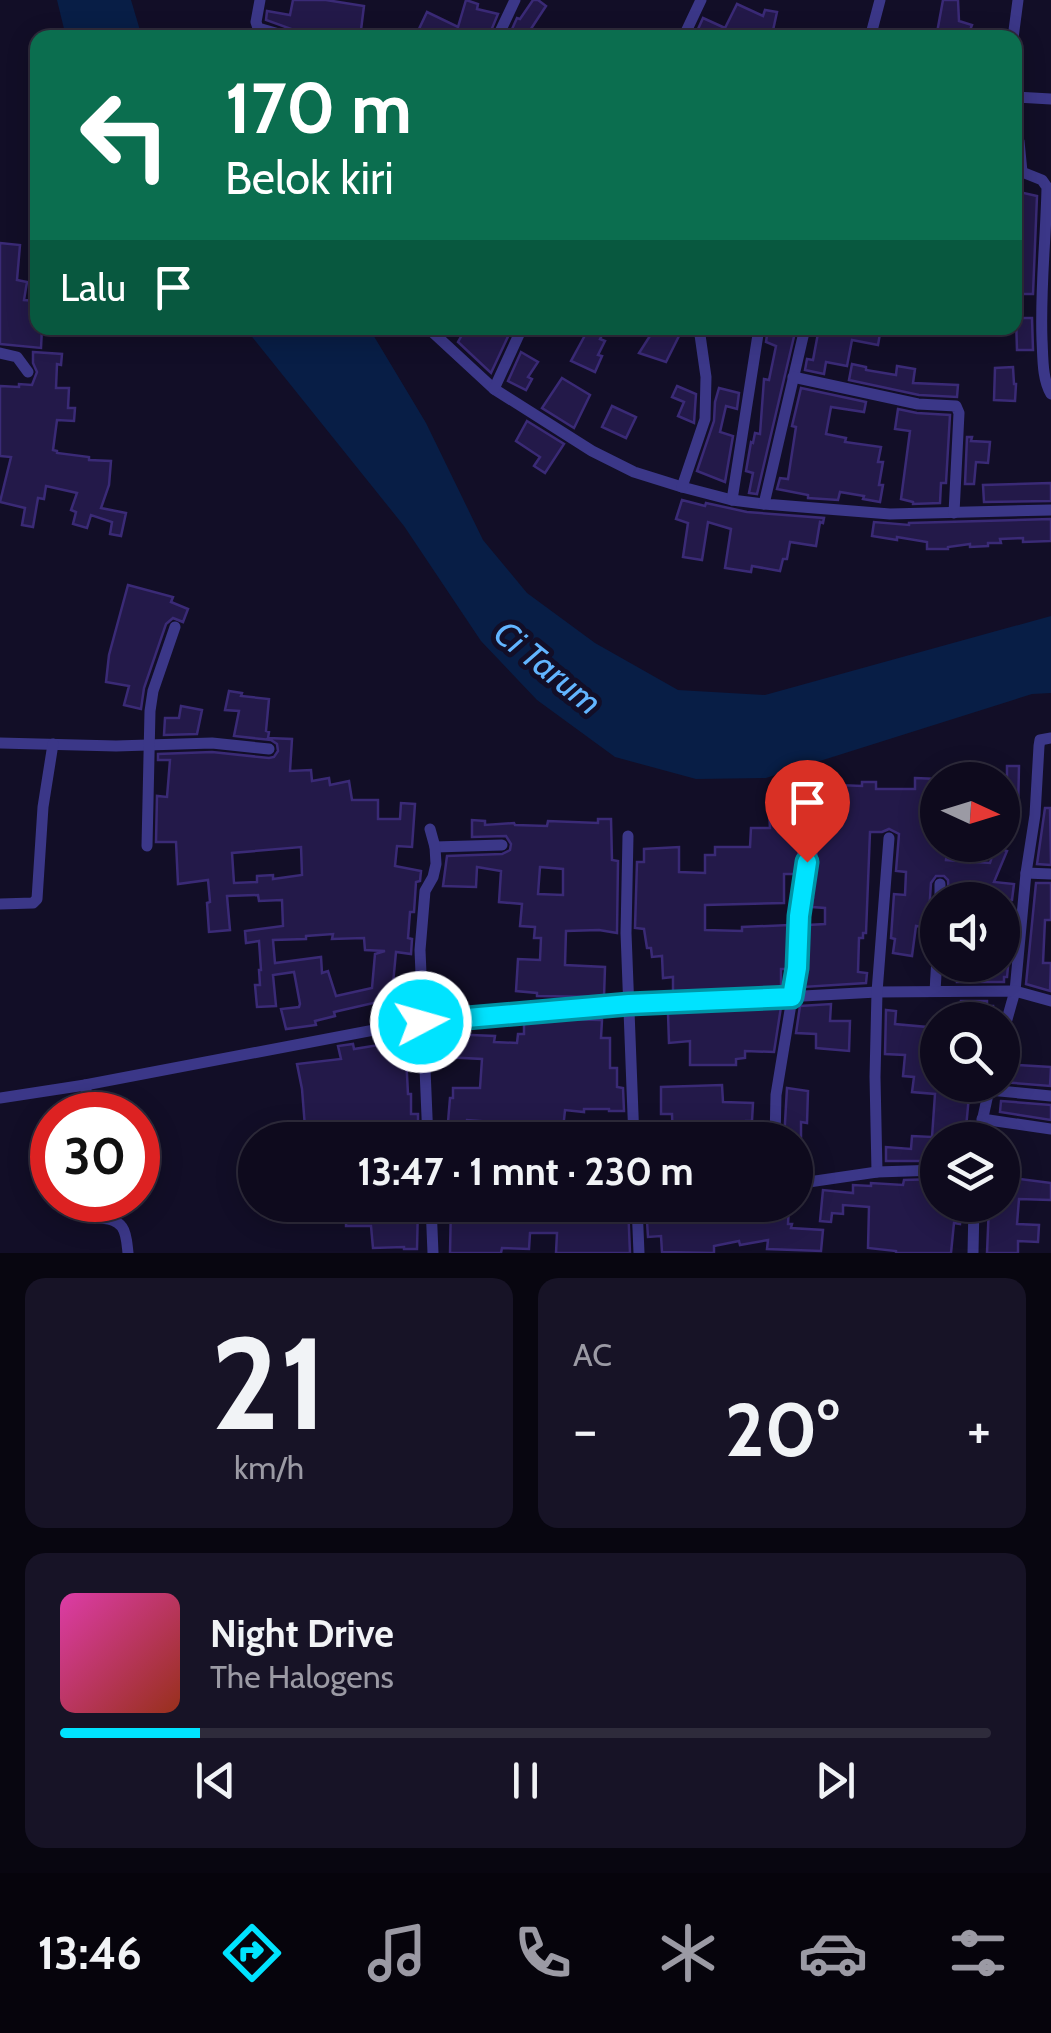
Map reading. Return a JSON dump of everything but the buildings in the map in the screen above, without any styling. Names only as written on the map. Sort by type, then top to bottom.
[{"type":"street","points":[[260,0],[256,22],[258,28],[265,30]]},
{"type":"street","points":[[501,30],[515,0]]},
{"type":"street","points":[[687,30],[700,0]]},
{"type":"street","points":[[872,30],[880,0]]},
{"type":"street","points":[[1013,30],[1018,0]]},
{"type":"street","points":[[1022,97],[1051,99]]},
{"type":"street","points":[[1022,172],[1042,180],[1047,187],[1048,233],[1040,299],[1046,386],[1051,394]]},
{"type":"street","points":[[436,335],[494,389],[592,451],[634,472],[682,487],[732,500],[890,514],[1051,510]]},
{"type":"street","points":[[494,389],[519,335]]},
{"type":"street","points":[[682,487],[704,419],[706,377],[700,335]]},
{"type":"street","points":[[732,500],[758,335]]},
{"type":"street","points":[[764,504],[803,335]]},
{"type":"street","points":[[0,353],[17,357],[28,372]]},
{"type":"street","points":[[793,377],[918,404],[956,406],[959,413],[954,512]]},
{"type":"street","points":[[147,846],[150,710],[175,626]]},
{"type":"street","points":[[1012,1002],[1035,814],[1039,746],[1040,740],[1051,738]]},
{"type":"street","points":[[0,743],[212,743],[269,749]]},
{"type":"street","points":[[0,904],[33,904],[38,899],[43,807],[53,744]]},
{"type":"street","points":[[427,1122],[420,938],[425,891],[436,864],[430,829]]},
{"type":"street","points":[[628,836],[626,933],[633,1122]]},
{"type":"street","points":[[775,1122],[810,838]]},
{"type":"street","points":[[877,1172],[877,992],[889,838]]},
{"type":"street","points":[[435,847],[502,845]]},
{"type":"street","points":[[1026,873],[1051,874]]},
{"type":"street","points":[[935,991],[936,982]]},
{"type":"street","points":[[0,1098],[85,1086],[421,1022],[629,1004],[877,992],[1015,991],[1051,1001]]},
{"type":"street","points":[[85,1086],[86,1092]]},
{"type":"street","points":[[1020,1092],[1051,1096]]},
{"type":"street","points":[[981,1122],[986,1102]]},
{"type":"street","points":[[982,1119],[1051,1129]]},
{"type":"street","points":[[813,1181],[920,1171]]},
{"type":"street","points":[[116,1222],[122,1226],[128,1253]]},
{"type":"street","points":[[432,1222],[433,1253]]},
{"type":"street","points":[[638,1222],[639,1253]]},
{"type":"street","points":[[973,1253],[974,1222]]},
{"type":"water","points":[[57,0],[131,0],[140,30],[64,30]]},
{"type":"water","name":"Ci Tarum","points":[[251,335],[373,335],[426,423],[483,540],[527,593],[595,643],[678,690],[765,695],[1051,616],[1051,693],[1032,694],[766,778],[696,779],[615,757],[537,700],[481,641],[404,526]]},
{"type":"route","points":[[421,1022],[629,1004],[792,997],[807,862]]}]
